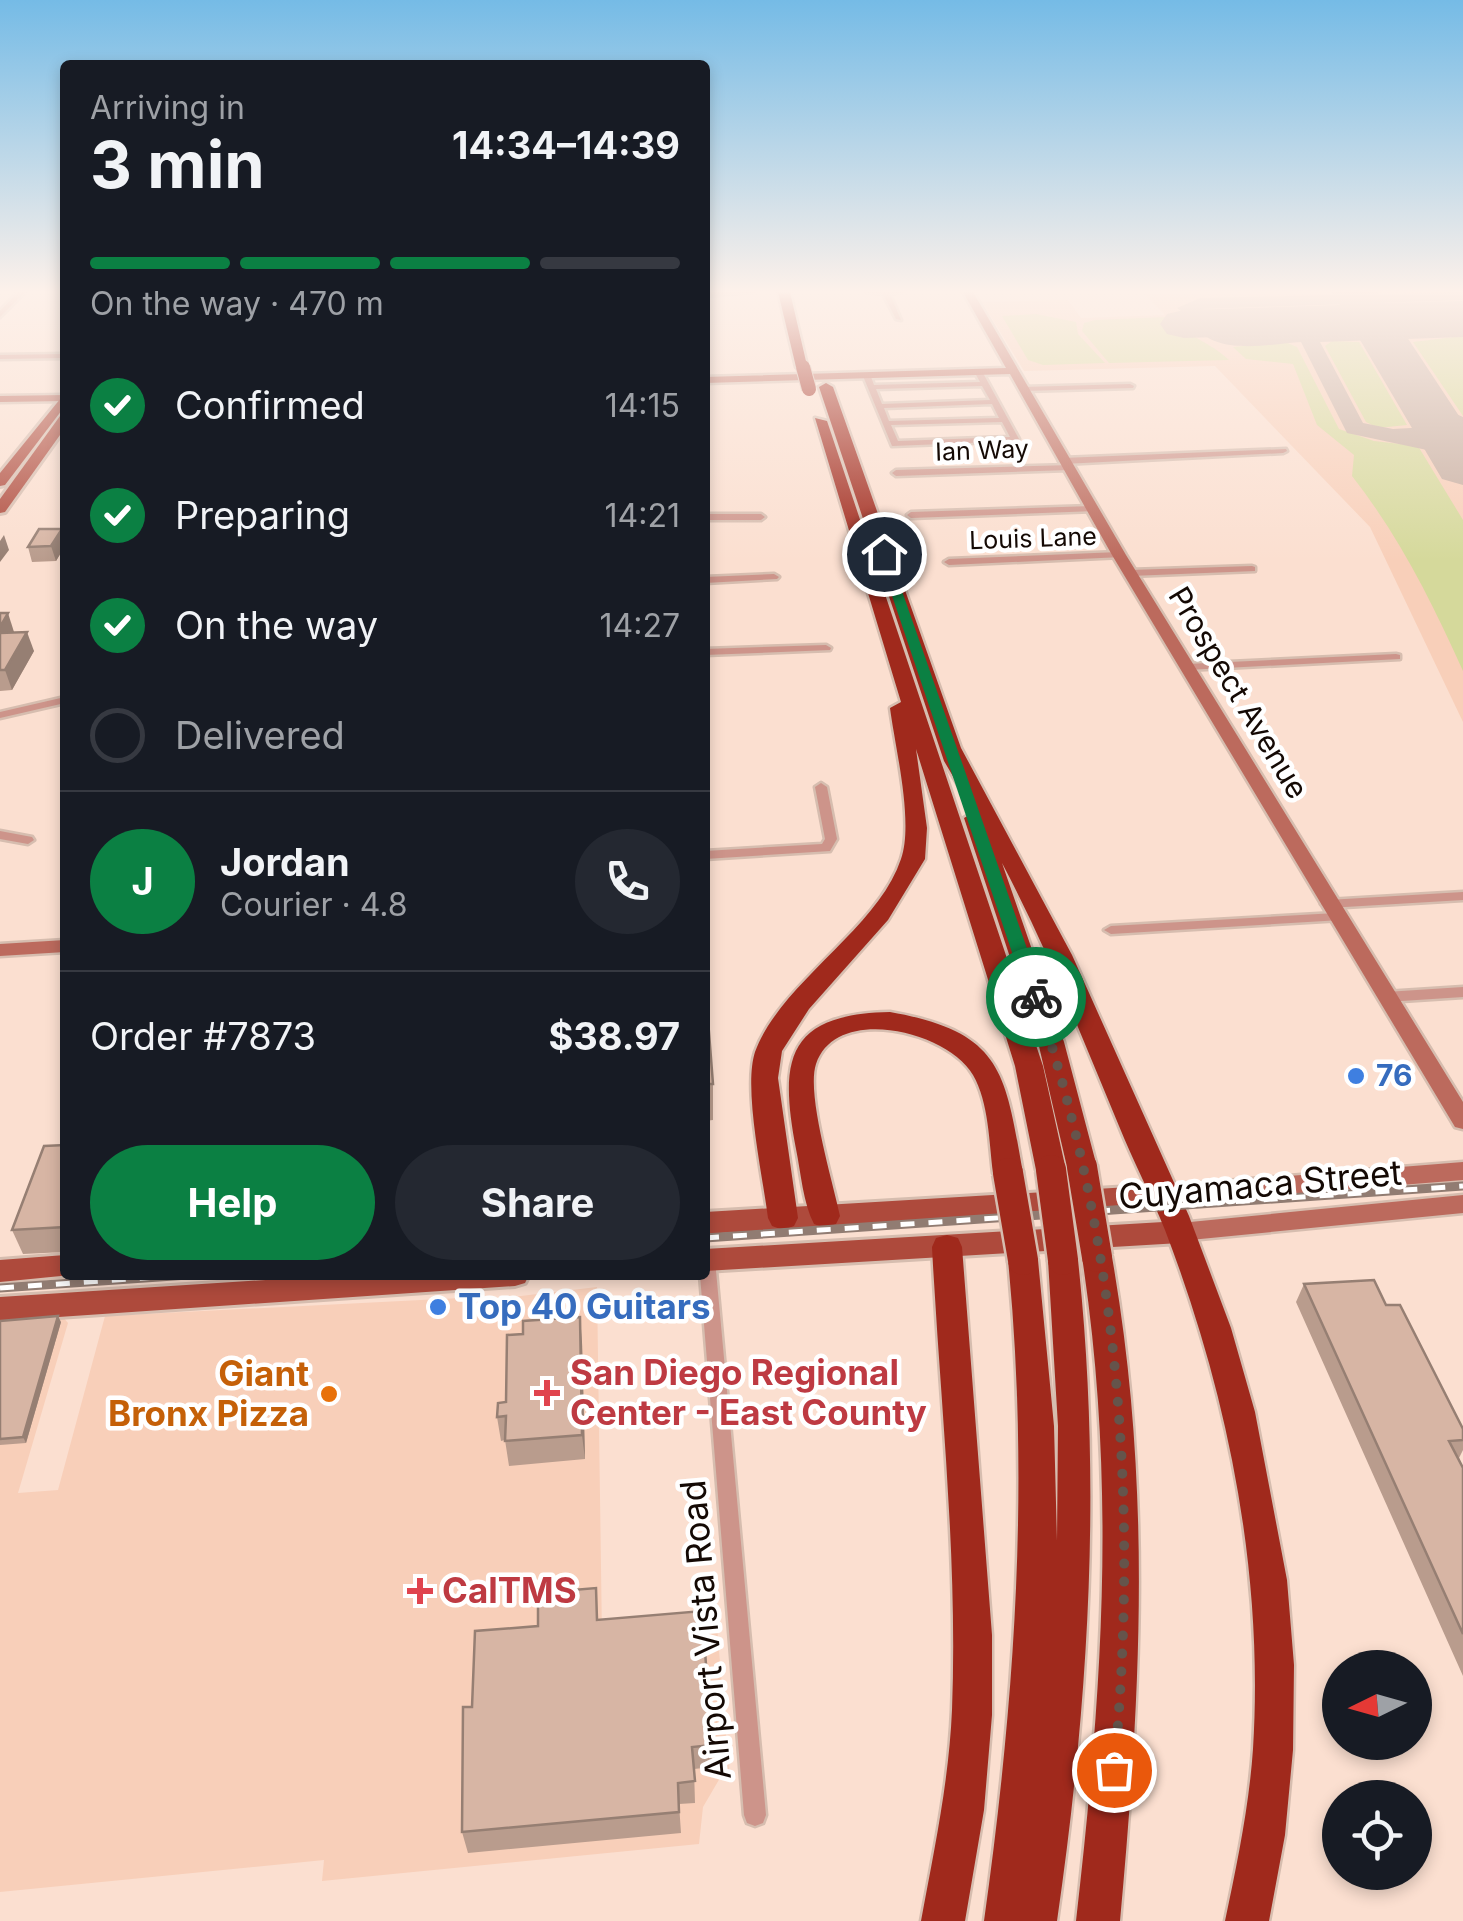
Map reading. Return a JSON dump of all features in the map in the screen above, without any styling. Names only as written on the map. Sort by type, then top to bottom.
[{"type":"highway","points":[[814,382],[950,747],[1051,1042],[1082,1168],[1075,1358],[1077,1539],[1073,1627],[1052,1818],[1035,1921]]},
{"type":"highway","points":[[819,382],[882,615],[1029,1066],[1052,1170],[1080,1258],[1124,1472],[1126,1591],[1098,1921]]},
{"type":"highway","points":[[782,1218],[764,1078],[769,1051],[800,1003],[880,915],[913,859],[916,828],[897,682],[882,615]]},
{"type":"highway","points":[[950,747],[1060,955],[1180,1232],[1244,1429],[1260,1496],[1271,1578],[1277,1686],[1274,1754],[1259,1872],[1246,1921]]},
{"type":"highway","points":[[825,1216],[802,1092],[802,1064],[826,1036],[864,1022],[912,1023],[968,1051],[984,1068],[1008,1173],[1023,1260],[1036,1413],[1038,1624],[1028,1764],[1006,1921]]},
{"type":"highway","points":[[944,1921],[963,1810],[972,1715],[973,1636],[947,1248]]},
{"type":"main road","points":[[840,382],[879,382]]},
{"type":"main road","name":"Prospect Avenue","points":[[1019,382],[1118,555],[1463,1121]]},
{"type":"main road","points":[[0,399],[60,398]]},
{"type":"main road","points":[[0,482],[60,404]]},
{"type":"main road","points":[[0,510],[60,426]]},
{"type":"main road","points":[[0,950],[60,946]]},
{"type":"main road","name":"Cuyamaca Street","points":[[710,1223],[1463,1171]]},
{"type":"main road","name":"Cuyamaca Street","points":[[710,1260],[1180,1232],[1463,1204]]},
{"type":"main road","points":[[0,1271],[60,1266]]},
{"type":"main road","points":[[0,1309],[438,1280]]},
{"type":"street","points":[[869,382],[895,444],[1015,439],[984,382]]},
{"type":"street","points":[[1023,389],[1130,386]]},
{"type":"street","points":[[878,406],[995,402]]},
{"type":"street","points":[[886,424],[1005,420]]},
{"type":"street","name":"Ian Way","points":[[896,474],[1283,452]]},
{"type":"street","points":[[911,515],[1092,509]]},
{"type":"street","points":[[710,518],[761,517]]},
{"type":"street","name":"Louis Lane","points":[[950,562],[1118,555]]},
{"type":"street","points":[[1130,573],[1252,569]]},
{"type":"street","points":[[710,580],[774,577]]},
{"type":"street","points":[[710,652],[826,648]]},
{"type":"street","points":[[1187,667],[1396,657]]},
{"type":"street","points":[[0,716],[60,701]]},
{"type":"street","points":[[710,854],[826,848],[831,840],[821,787]]},
{"type":"street","points":[[0,834],[28,840]]},
{"type":"street","points":[[1111,930],[1463,896]]},
{"type":"street","points":[[1386,996],[1463,992]]},
{"type":"street","name":"Airport Vista Road","points":[[708,1280],[755,1815]]},
{"type":"shaded area","points":[[1230,382],[1463,382],[1463,722],[1370,527]]},
{"type":"shaded area","points":[[597,1287],[602,1637],[717,1626],[729,1771],[720,1778],[703,1807],[699,1844],[322,1881],[324,1860],[0,1892],[0,1321],[63,1317],[68,1323],[18,1493],[58,1490],[105,1316],[460,1298],[469,1302]]},
{"type":"green space","points":[[1300,382],[1315,382],[1339,429],[1374,441],[1418,446],[1463,520],[1463,671],[1414,570],[1352,476],[1354,455],[1317,425]]},
{"type":"green space","points":[[1344,382],[1382,382],[1407,425],[1378,428],[1366,422]]},
{"type":"green space","points":[[1440,382],[1463,382],[1463,416]]},
{"type":"building","points":[[39,529],[60,529],[51,546],[28,547]]},
{"type":"building","points":[[27,632],[5,670],[0,670],[0,633]]},
{"type":"building","points":[[60,1145],[60,1227],[12,1230],[44,1146]]},
{"type":"building","points":[[1374,1280],[1386,1305],[1400,1305],[1463,1429],[1463,1440],[1449,1441],[1463,1468],[1463,1634],[1304,1284]]},
{"type":"building","points":[[58,1316],[23,1437],[0,1439],[0,1321]]},
{"type":"building","name":"San Diego Regional Center - East County","points":[[580,1317],[582,1435],[505,1441],[506,1416],[497,1417],[498,1403],[506,1402],[507,1335],[523,1334],[523,1321]]},
{"type":"building","points":[[596,1588],[597,1620],[702,1611],[712,1745],[692,1747],[695,1781],[678,1783],[679,1812],[462,1832],[463,1707],[472,1707],[475,1631],[538,1626],[538,1593]]},
{"type":"taxiway","points":[[1331,382],[1355,428],[1393,436],[1463,431]]},
{"type":"taxiway","points":[[1412,382],[1430,410],[1463,425]]},
{"type":"taxiway","points":[[1414,437],[1449,448],[1463,470]]},
{"type":"runway","points":[[1410,382],[1463,467]]},
{"type":"railway","points":[[710,1238],[1463,1186]]},
{"type":"railway","points":[[0,1288],[116,1280]]},
{"type":"way so far","points":[[1036,997],[1071,1108],[1105,1297],[1124,1472],[1126,1591],[1114,1770]]},
{"type":"place","name":"76","points":[[1356,1076]]},
{"type":"place","name":"Top 40 Guitars","points":[[438,1307]]},
{"type":"place","name":"San Diego Regional Center - East County","points":[[547,1393]]},
{"type":"place","name":"Giant Bronx Pizza","points":[[329,1394]]},
{"type":"place","name":"CalTMS","points":[[420,1591]]},
{"type":"route","points":[[884,554],[1036,997]]}]
